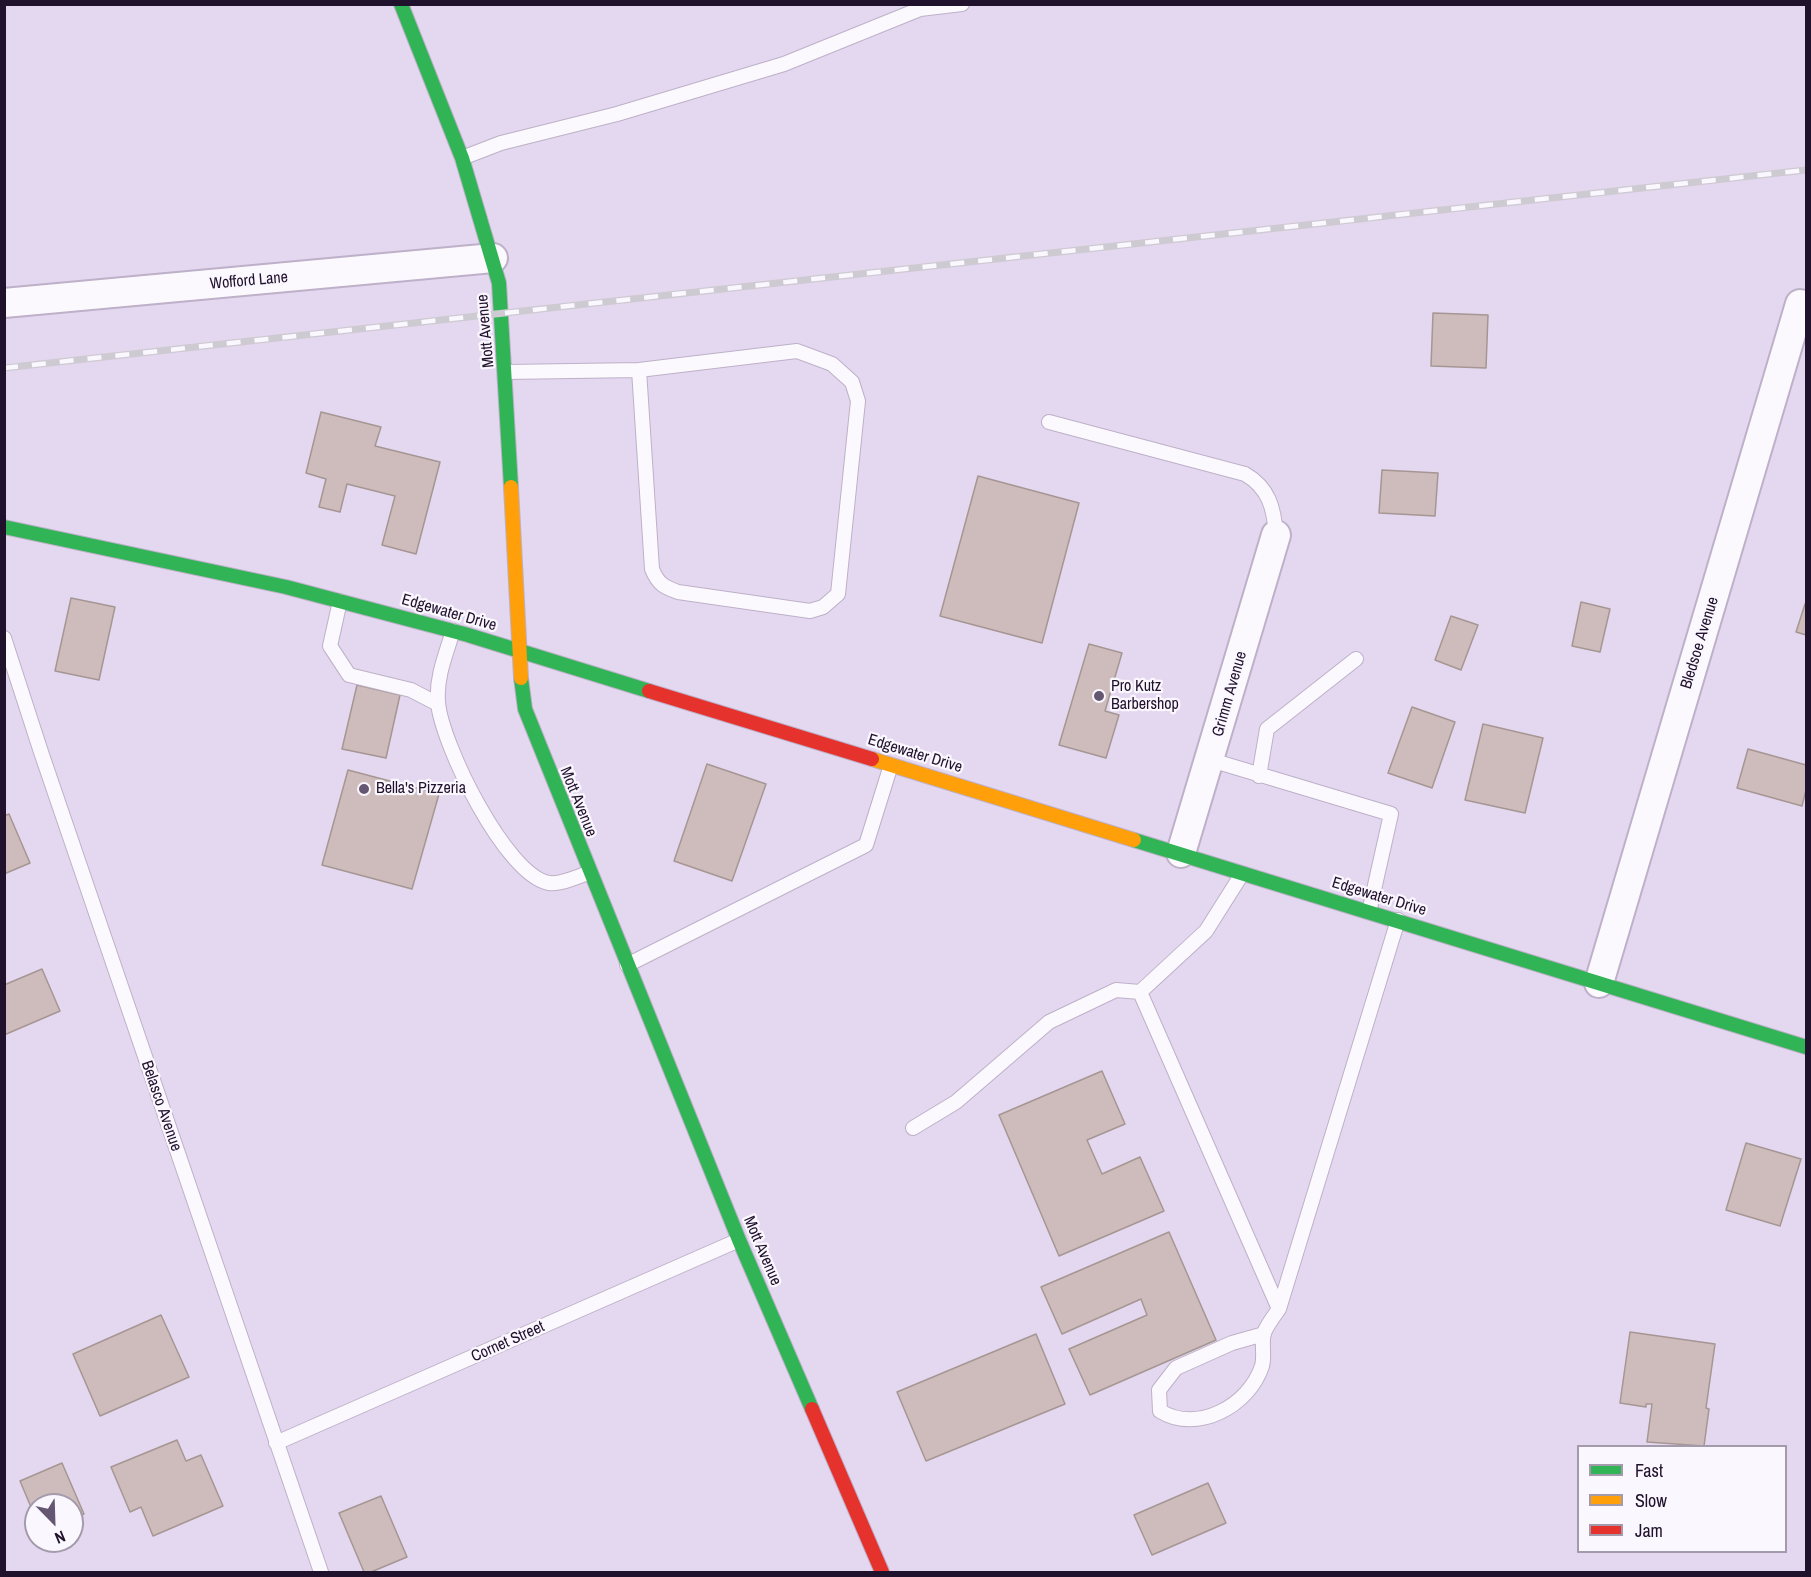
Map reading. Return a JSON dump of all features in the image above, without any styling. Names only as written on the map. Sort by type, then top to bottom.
[{"type":"main road","name":"Mott Avenue","points":[[401,4],[462,158],[499,283],[506,372],[518,650],[525,710],[626,965],[739,1240],[882,1572]]},
{"type":"main road","name":"Edgewater Drive","points":[[4,528],[286,586],[453,631],[1243,872],[1806,1047]]},
{"type":"street","name":"Wofford Lane","points":[[4,303],[493,258]]},
{"type":"street","name":"Bledsoe Avenue","points":[[1599,983],[1800,304]]},
{"type":"street","name":"Grimm Avenue","points":[[1181,853],[1211,760],[1276,535]]},
{"type":"lane","points":[[462,158],[501,143],[617,114],[784,64],[920,9],[962,4]]},
{"type":"lane","points":[[506,372],[639,370],[797,351],[832,364],[852,382],[858,401],[854,463],[838,594],[832,602],[810,611],[678,592],[662,587],[652,569],[639,370]]},
{"type":"lane","points":[[1049,422],[1245,474],[1257,481],[1267,495],[1274,511],[1276,535]]},
{"type":"lane","points":[[340,601],[330,646],[349,675],[411,690],[438,704]]},
{"type":"lane","points":[[453,631],[438,680],[438,704],[457,765],[505,847],[526,873],[550,883],[589,873]]},
{"type":"lane","name":"Belasco Avenue","points":[[4,638],[40,752],[321,1572]]},
{"type":"lane","points":[[1259,776],[1266,729],[1356,659]]},
{"type":"lane","points":[[1211,760],[1391,814],[1369,912]]},
{"type":"lane","points":[[626,965],[866,845],[891,765]]},
{"type":"lane","points":[[913,1128],[957,1102],[1050,1022],[1116,990],[1140,992],[1206,931],[1243,872]]},
{"type":"lane","points":[[1264,1334],[1232,1342],[1176,1368],[1159,1390],[1160,1411],[1174,1420],[1206,1418],[1228,1408],[1251,1387],[1262,1365],[1264,1334],[1278,1309],[1398,920]]},
{"type":"lane","points":[[1140,992],[1278,1309]]},
{"type":"lane","name":"Cornet Street","points":[[276,1443],[739,1240]]},
{"type":"building","points":[[1433,313],[1488,315],[1486,368],[1431,366]]},
{"type":"building","points":[[321,412],[381,427],[375,446],[440,462],[416,554],[382,545],[395,496],[347,484],[340,512],[319,507],[326,479],[306,473]]},
{"type":"building","points":[[1382,470],[1438,473],[1435,516],[1379,513]]},
{"type":"building","points":[[978,476],[1079,503],[1042,643],[940,616]]},
{"type":"building","points":[[71,598],[115,607],[99,680],[55,671]]},
{"type":"building","points":[[1581,602],[1610,609],[1600,652],[1572,646]]},
{"type":"building","points":[[1806,605],[1806,635],[1796,632]]},
{"type":"building","points":[[1451,616],[1478,625],[1461,670],[1435,660]]},
{"type":"building","points":[[1089,644],[1122,653],[1105,711],[1119,715],[1106,758],[1059,745]]},
{"type":"building","points":[[357,685],[400,695],[386,758],[342,749]]},
{"type":"building","points":[[1412,707],[1455,722],[1432,788],[1388,773]]},
{"type":"building","points":[[1483,724],[1543,738],[1525,813],[1465,800]]},
{"type":"building","points":[[1748,749],[1806,765],[1806,790],[1802,806],[1737,788]]},
{"type":"building","points":[[707,764],[766,784],[732,881],[674,861]]},
{"type":"building","points":[[348,770],[439,794],[412,889],[322,865]]},
{"type":"building","points":[[9,814],[30,863],[4,874],[4,816]]},
{"type":"building","points":[[42,969],[60,1011],[4,1035],[4,985]]},
{"type":"building","points":[[1102,1071],[1125,1124],[1087,1140],[1102,1174],[1140,1157],[1164,1211],[1059,1256],[999,1115]]},
{"type":"building","points":[[1746,1143],[1801,1159],[1780,1226],[1726,1210]]},
{"type":"building","points":[[1169,1232],[1216,1340],[1090,1395],[1069,1349],[1147,1315],[1141,1299],[1062,1334],[1041,1287]]},
{"type":"building","points":[[161,1315],[189,1377],[100,1416],[73,1354]]},
{"type":"building","points":[[1630,1332],[1715,1344],[1706,1408],[1709,1409],[1704,1445],[1647,1442],[1652,1404],[1646,1404],[1646,1407],[1620,1403]]},
{"type":"building","points":[[1036,1334],[1065,1404],[926,1461],[897,1392]]},
{"type":"building","points":[[177,1440],[186,1461],[201,1455],[223,1506],[153,1536],[141,1507],[130,1512],[111,1467]]},
{"type":"building","points":[[62,1463],[75,1493],[25,1493],[20,1481]]},
{"type":"building","points":[[1208,1483],[1226,1523],[1152,1555],[1134,1515]]},
{"type":"building","points":[[381,1496],[407,1557],[371,1572],[364,1572],[339,1513]]},
{"type":"railway","points":[[4,368],[1806,170]]},
{"type":"traffic: fast","points":[[401,4],[462,158],[499,283],[511,487]]},
{"type":"traffic: fast","points":[[4,527],[286,587],[468,635],[649,691]]},
{"type":"traffic: fast","points":[[521,678],[525,709],[739,1240],[812,1409]]},
{"type":"traffic: fast","points":[[1134,840],[1806,1047]]},
{"type":"traffic: slow","points":[[511,487],[521,678]]},
{"type":"traffic: slow","points":[[872,759],[1134,840]]},
{"type":"traffic: jam","points":[[649,691],[872,759]]},
{"type":"traffic: jam","points":[[812,1409],[882,1572]]},
{"type":"place","name":"Pro Kutz Barbershop","points":[[1099,696]]},
{"type":"place","name":"Bella's Pizzeria","points":[[364,789]]}]
